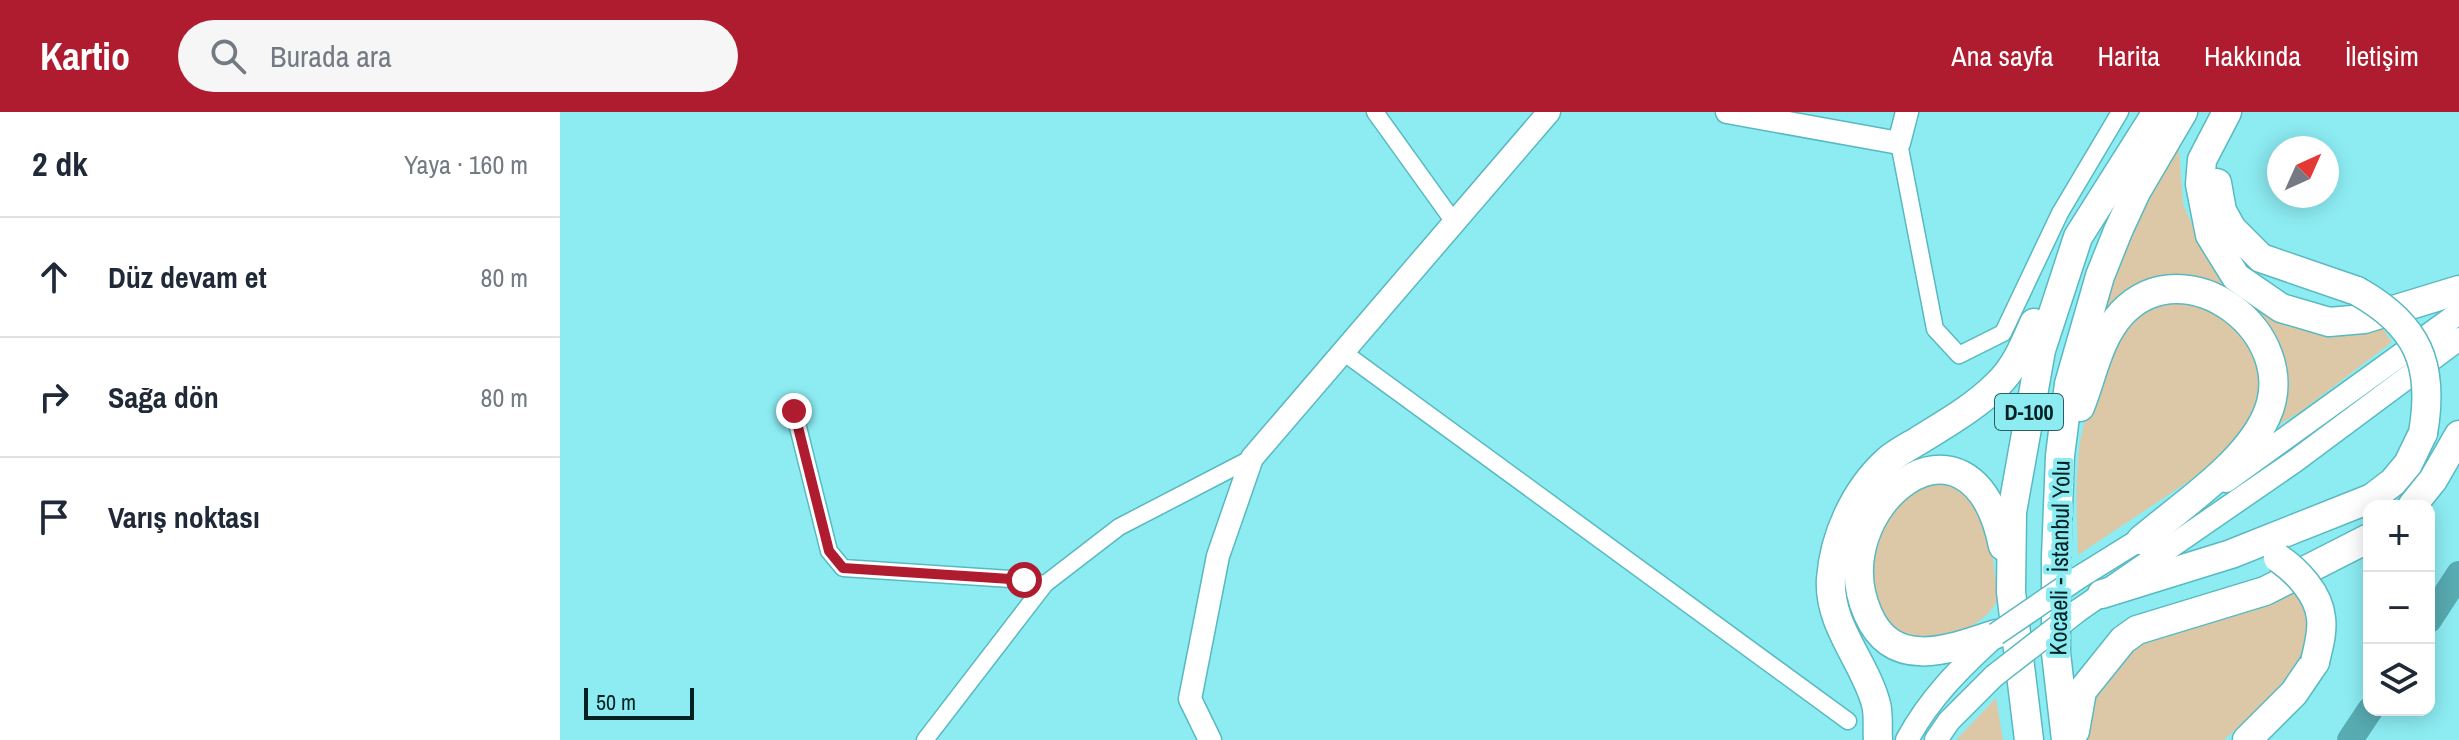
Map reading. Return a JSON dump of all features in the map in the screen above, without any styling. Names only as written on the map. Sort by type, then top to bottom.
[{"type":"highway","name":"D-100","points":[[2029,740],[2011,592],[2012,512],[2041,350],[2078,237],[2157,112]]},
{"type":"highway","name":"Kocaeli - İstanbul Yolu","points":[[2066,740],[2056,653],[2056,557],[2060,456],[2069,384],[2100,276],[2136,192],[2183,112]]},
{"type":"highway","points":[[2227,112],[2202,160],[2200,184],[2210,235],[2236,277],[2281,308],[2329,322],[2364,319],[2459,290]]},
{"type":"highway","points":[[2090,602],[2231,554],[2372,498],[2393,482],[2408,464],[2423,433],[2428,403],[2420,352],[2407,332],[2378,303],[2357,291],[2261,258],[2232,229],[2222,211],[2215,176],[2220,151],[2238,112]]},
{"type":"highway","points":[[1878,740],[1876,706],[1845,638],[1830,582],[1835,552],[1846,518],[1866,486],[1888,460],[1975,405],[2000,383],[2020,356],[2049,289],[2078,237]]},
{"type":"highway","points":[[2060,456],[2087,390],[2103,338],[2123,312],[2149,294],[2180,288],[2214,297],[2240,313],[2255,328],[2268,351],[2274,381],[2268,415],[2249,446],[2141,540]]},
{"type":"highway","points":[[2417,500],[2433,480],[2459,435]]},
{"type":"highway","points":[[1996,634],[1943,651],[1922,652],[1888,641],[1873,627],[1859,586],[1858,566],[1876,510],[1895,487],[1916,473],[1952,471],[1965,476],[1979,486],[1998,520],[2011,592]]},
{"type":"highway","points":[[2074,740],[2082,691],[2123,640],[2137,630],[2265,591],[2363,541]]},
{"type":"highway","points":[[2231,554],[2253,553],[2278,558],[2294,568],[2321,616],[2315,662],[2294,693],[2247,740]]},
{"type":"main road","points":[[1210,740],[1190,699],[1218,556],[1252,458],[1549,112]]},
{"type":"main road","points":[[1727,112],[1899,143],[1907,112]]},
{"type":"main road","points":[[1907,740],[1923,711],[1950,678],[1996,634],[2285,441],[2459,313]]},
{"type":"main road","points":[[1936,740],[1949,721],[1994,676],[2090,602],[2318,444],[2459,339]]},
{"type":"street","points":[[1375,112],[1454,222]]},
{"type":"street","points":[[1899,143],[1935,329],[1959,355],[2003,333],[2060,213],[2120,112]]},
{"type":"street","points":[[1343,352],[1848,721]]},
{"type":"street","points":[[794,411],[829,551],[843,568],[1045,584]]},
{"type":"street","points":[[925,740],[1045,584],[1119,527],[1252,458]]},
{"type":"shaded area","points":[[2179,148],[2183,204],[2202,247],[2272,317],[2314,331],[2381,326],[2392,342],[2300,412],[2267,432],[2278,365],[2181,277],[2144,284],[2126,295],[2098,320],[2142,208]]},
{"type":"shaded area","points":[[2176,300],[2222,310],[2259,357],[2262,385],[2254,413],[2240,440],[2189,481],[2078,555],[2079,450],[2102,372],[2122,333],[2134,318],[2149,305]]},
{"type":"shaded area","points":[[1921,481],[1968,490],[1989,528],[1998,600],[1989,613],[1965,632],[1919,643],[1886,629],[1866,569],[1889,510]]},
{"type":"shaded area","points":[[2289,588],[2305,608],[2309,625],[2306,644],[2284,681],[2224,740],[2086,740],[2089,700],[2140,640]]},
{"type":"shaded area","points":[[1996,698],[2003,740],[1957,740],[1958,738]]},
{"type":"waterway","points":[[2435,611],[2459,574]]},
{"type":"waterway","points":[[2350,740],[2366,716]]},
{"type":"route","points":[[794,411],[829,551],[843,568],[1024,580]]}]
